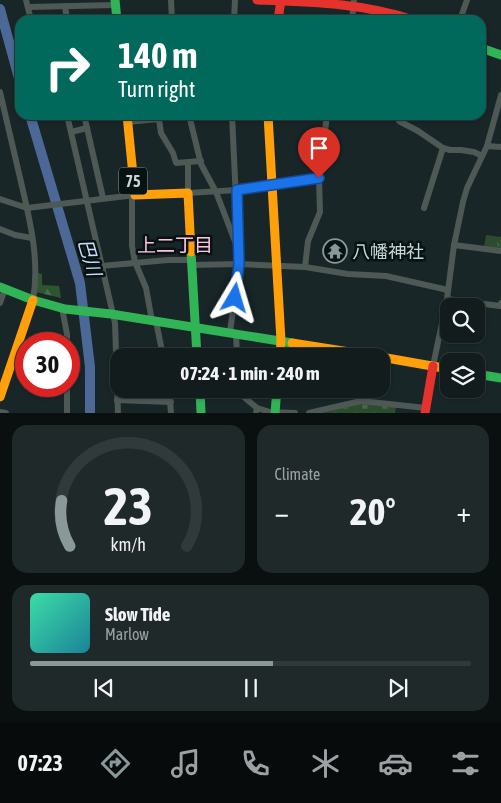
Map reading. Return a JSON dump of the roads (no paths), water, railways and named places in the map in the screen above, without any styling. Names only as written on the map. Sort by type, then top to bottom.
[{"type":"main road","points":[[257,0],[354,3],[401,15]]},
{"type":"main road","points":[[279,15],[281,1]]},
{"type":"main road","points":[[116,2],[117,15]]},
{"type":"main road","points":[[486,50],[501,55]]},
{"type":"main road","name":"75","points":[[127,120],[133,195],[188,193]]},
{"type":"main road","points":[[268,120],[281,348]]},
{"type":"main road","points":[[188,193],[196,348]]},
{"type":"main road","points":[[2,288],[64,309],[112,314],[325,348]]},
{"type":"main road","points":[[0,397],[33,300]]},
{"type":"main road","points":[[390,359],[440,367]]},
{"type":"main road","points":[[426,411],[433,366]]},
{"type":"main road","points":[[485,375],[501,378]]},
{"type":"main road","points":[[200,398],[201,413]]},
{"type":"main road","points":[[275,412],[277,398]]},
{"type":"street","points":[[171,0],[172,15]]},
{"type":"street","points":[[234,15],[235,0]]},
{"type":"street","points":[[462,15],[467,0]]},
{"type":"street","points":[[27,4],[65,6],[116,2]]},
{"type":"street","points":[[65,6],[66,15]]},
{"type":"street","points":[[0,92],[27,208],[32,238],[36,269],[33,300]]},
{"type":"street","points":[[447,298],[454,244],[467,188],[487,146],[501,95]]},
{"type":"street","points":[[67,120],[112,314],[116,348]]},
{"type":"street","points":[[85,120],[103,198]]},
{"type":"street","points":[[159,120],[161,133],[173,153],[176,163],[201,161]]},
{"type":"street","points":[[190,120],[201,161],[216,192],[239,250]]},
{"type":"street","points":[[232,120],[239,250],[233,333],[236,348]]},
{"type":"street","points":[[305,267],[308,241],[320,212],[319,178],[326,120]]},
{"type":"street","points":[[399,120],[443,148],[474,152],[482,156]]},
{"type":"street","points":[[71,132],[87,128]]},
{"type":"street","points":[[487,146],[501,147]]},
{"type":"street","points":[[424,208],[443,148]]},
{"type":"street","points":[[188,163],[188,193],[237,190],[319,178]]},
{"type":"street","points":[[0,199],[27,208],[133,195],[132,237],[135,262],[146,288],[161,348]]},
{"type":"street","points":[[0,229],[15,235],[32,238]]},
{"type":"street","points":[[454,244],[501,251]]},
{"type":"street","points":[[101,266],[168,260],[191,263],[305,267],[348,274],[386,276],[448,290]]},
{"type":"street","points":[[0,303],[2,288]]},
{"type":"street","points":[[485,304],[500,306],[501,303]]},
{"type":"street","points":[[64,309],[67,332]]},
{"type":"street","points":[[433,366],[440,332]]},
{"type":"street","points":[[67,397],[67,413]]},
{"type":"street","points":[[170,398],[171,413]]},
{"type":"street","points":[[244,398],[256,410],[295,413]]},
{"type":"street","points":[[118,413],[118,400],[171,402]]},
{"type":"street","points":[[309,413],[362,401],[426,411]]},
{"type":"street","points":[[0,412],[6,413]]},
{"type":"waterway","name":"巴川","points":[[0,9],[15,64]]},
{"type":"waterway","name":"巴川","points":[[31,120],[80,283],[90,367],[90,413]]},
{"type":"place","name":"八幡神社","points":[[335,251]]},
{"type":"district","name":"上二丁目","points":[[175,245]]}]
